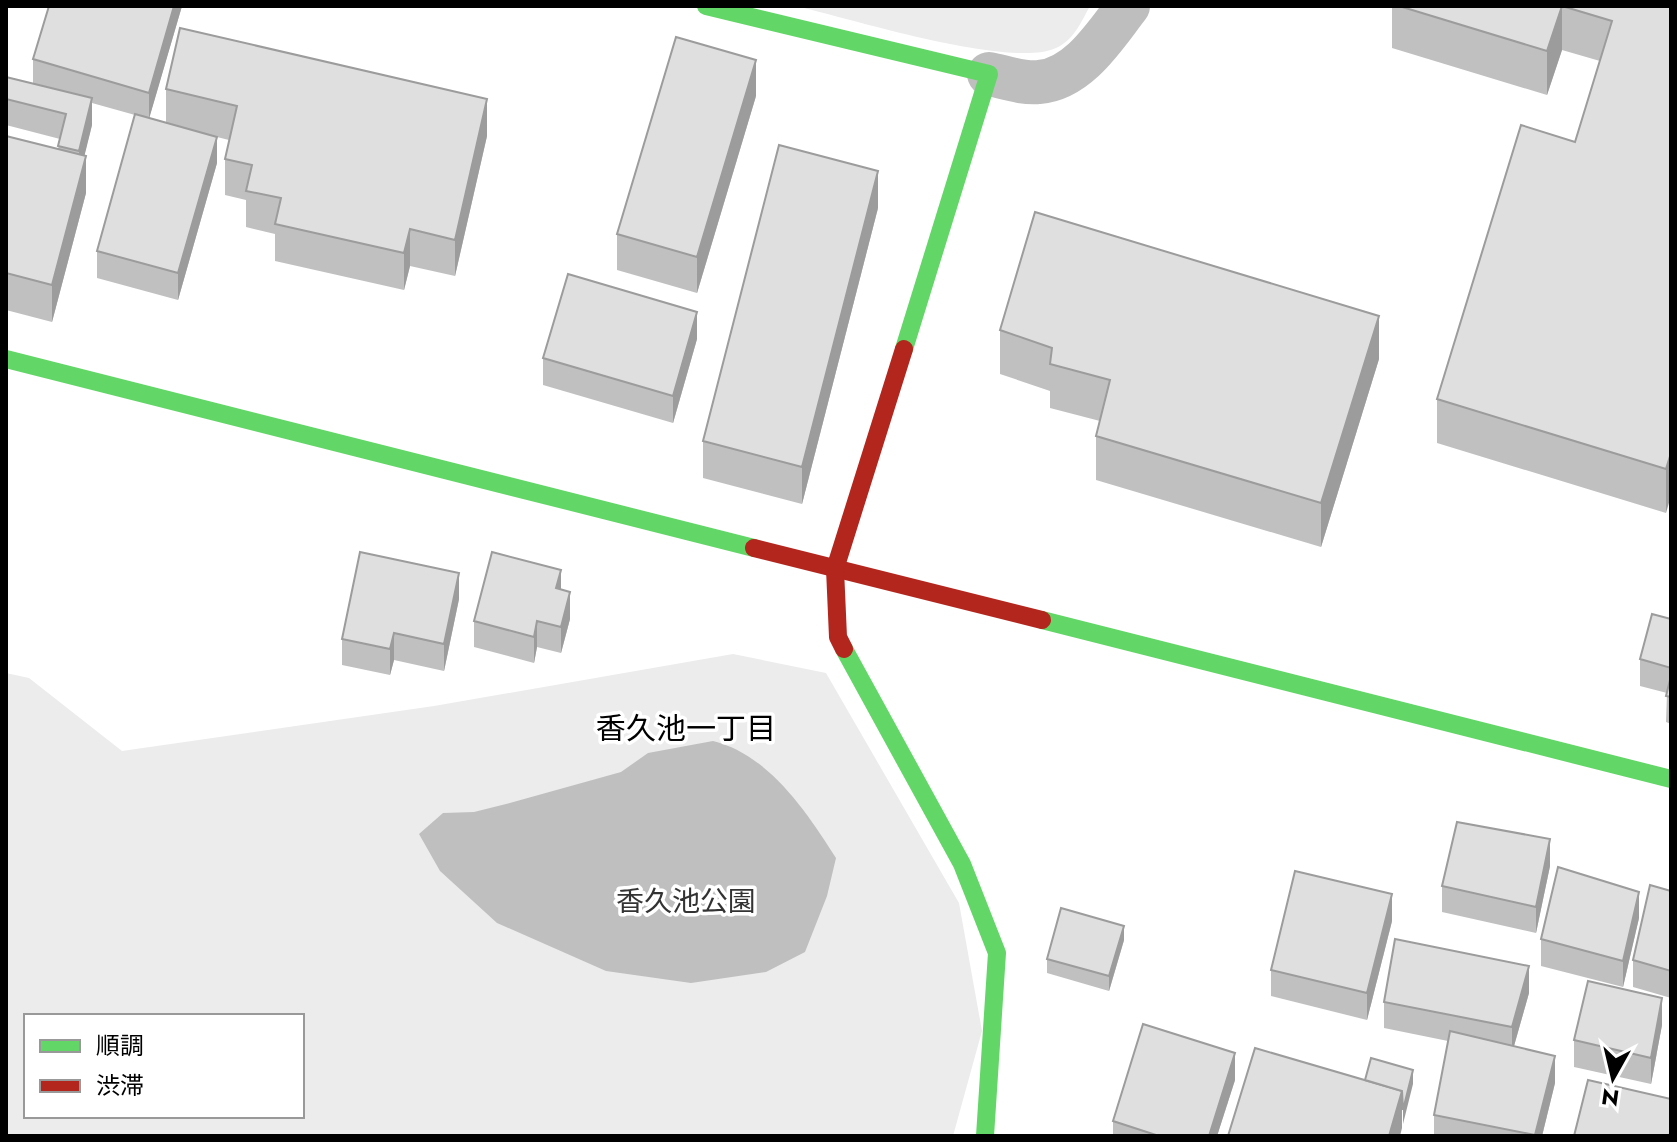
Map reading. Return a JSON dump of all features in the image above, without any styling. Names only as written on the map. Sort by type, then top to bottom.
[{"type":"street","points":[[706,6],[989,74],[1040,82],[1069,70],[1092,51],[1128,6]]},
{"type":"street","points":[[989,74],[835,569],[838,637],[962,864],[997,953],[994,1133]]},
{"type":"street","points":[[6,359],[1671,779]]},
{"type":"green space","points":[[796,6],[1090,6],[1068,40],[1056,48],[1034,53],[1004,52],[930,40]]},
{"type":"green space","name":"香久池公園","points":[[733,654],[826,673],[959,903],[982,1031],[953,1136],[6,1136],[6,673],[29,678],[122,751],[434,706]]},
{"type":"shaded area","points":[[713,741],[733,748],[769,772],[799,804],[836,858],[827,896],[805,952],[766,972],[691,983],[606,971],[497,923],[440,871],[419,834],[443,813],[474,812],[506,804],[621,772],[648,753]]},
{"type":"building","points":[[49,6],[174,6],[149,93],[33,59]]},
{"type":"building","points":[[1399,6],[1562,6],[1547,51]]},
{"type":"building","points":[[1562,6],[1671,6],[1671,453],[1666,469],[1437,399],[1521,125],[1575,142],[1612,21]]},
{"type":"building","points":[[180,28],[487,99],[455,240],[410,229],[404,253],[275,224],[281,198],[246,191],[252,165],[225,159],[237,106],[166,89]]},
{"type":"building","points":[[676,37],[756,60],[697,257],[617,234]]},
{"type":"building","points":[[6,77],[92,98],[79,151],[58,146],[66,114],[6,99]]},
{"type":"building","points":[[135,114],[217,137],[178,273],[97,251]]},
{"type":"building","points":[[6,136],[86,156],[52,285],[6,273]]},
{"type":"building","points":[[779,145],[878,171],[802,467],[703,441]]},
{"type":"building","points":[[1035,212],[1379,316],[1321,503],[1096,436],[1110,380],[1050,364],[1052,348],[1000,330]]},
{"type":"building","points":[[568,274],[697,312],[673,396],[543,358]]},
{"type":"building","points":[[360,552],[459,573],[444,644],[394,633],[390,649],[342,639]]},
{"type":"building","points":[[492,552],[561,570],[556,588],[570,592],[561,627],[537,621],[534,637],[474,621]]},
{"type":"building","points":[[1652,614],[1671,619],[1671,668],[1640,659]]},
{"type":"building","points":[[1671,676],[1671,697],[1666,696]]},
{"type":"building","points":[[1457,822],[1550,839],[1536,907],[1442,886]]},
{"type":"building","points":[[1558,867],[1639,892],[1623,961],[1541,939]]},
{"type":"building","points":[[1295,871],[1392,894],[1367,993],[1271,970]]},
{"type":"building","points":[[1650,885],[1671,891],[1671,971],[1633,960]]},
{"type":"building","points":[[1061,908],[1124,926],[1109,976],[1047,959]]},
{"type":"building","points":[[1395,939],[1529,966],[1512,1027],[1384,1002]]},
{"type":"building","points":[[1588,981],[1662,998],[1651,1058],[1574,1040]]},
{"type":"building","points":[[1143,1024],[1235,1053],[1209,1136],[1159,1136],[1113,1121]]},
{"type":"building","points":[[1450,1031],[1555,1056],[1535,1135],[1434,1115]]},
{"type":"building","points":[[1255,1048],[1402,1091],[1389,1136],[1228,1136]]},
{"type":"building","points":[[1371,1058],[1413,1070],[1403,1110],[1402,1091],[1365,1080]]},
{"type":"building","points":[[1588,1080],[1671,1099],[1669,1136],[1574,1136]]},
{"type":"traffic: fast","points":[[706,6],[989,74],[904,349]]},
{"type":"traffic: fast","points":[[6,359],[754,548]]},
{"type":"traffic: fast","points":[[1042,620],[1671,779]]},
{"type":"traffic: fast","points":[[844,649],[962,864],[997,953],[985,1136]]},
{"type":"traffic: jam","points":[[844,649],[838,637],[835,569],[904,349]]},
{"type":"traffic: jam","points":[[754,548],[1042,620]]},
{"type":"district","name":"香久池一丁目","points":[[686,729]]}]
